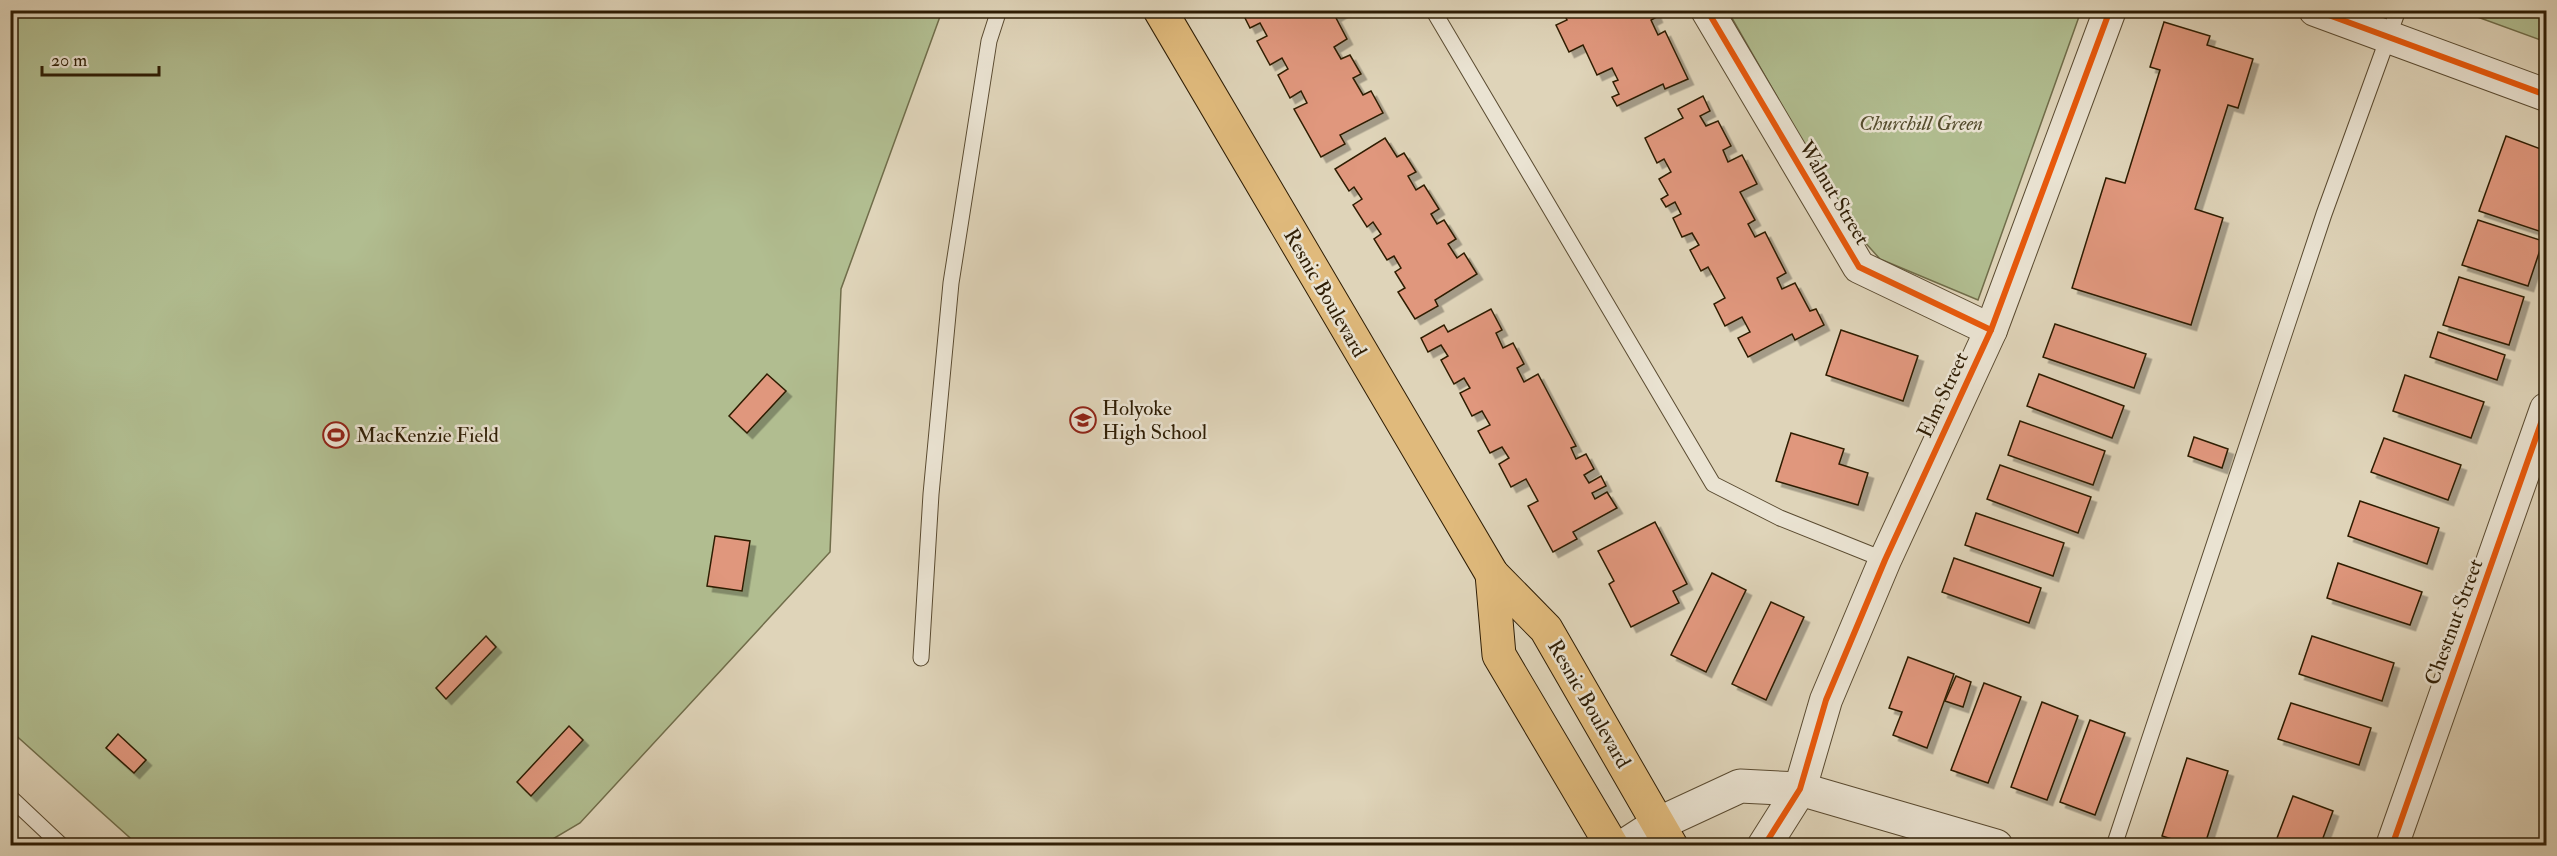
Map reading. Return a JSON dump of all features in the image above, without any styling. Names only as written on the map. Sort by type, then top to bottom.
[{"type":"main road","name":"Resnic Boulevard","points":[[1160,10],[1492,574],[1546,629],[1664,835]]},
{"type":"main road","name":"Resnic Boulevard","points":[[1492,574],[1499,655],[1612,846]]},
{"type":"street","name":"Walnut Street","points":[[1707,10],[1859,267],[1991,330]]},
{"type":"street","name":"Elm Street","points":[[1800,789],[1826,700],[1885,560],[1991,330],[2110,10]]},
{"type":"street","points":[[2315,10],[2393,24],[2547,95]]},
{"type":"street","name":"Chestnut Street","points":[[2392,846],[2547,410]]},
{"type":"street","points":[[1624,846],[1664,835],[1740,786],[1800,789],[1996,846]]},
{"type":"street","points":[[1764,846],[1800,789]]},
{"type":"lane","points":[[921,658],[931,494],[951,283],[989,41],[999,10]]},
{"type":"lane","points":[[1433,10],[1713,484],[1780,518],[1885,560]]},
{"type":"lane","points":[[2114,846],[2321,225],[2393,24]]},
{"type":"lane","points":[[10,797],[62,846]]},
{"type":"green space","name":"MacKenzie Field","points":[[11,11],[942,11],[841,289],[830,552],[580,823],[541,846],[138,845],[11,731]]},
{"type":"green space","name":"Churchill Green","points":[[1728,11],[2081,11],[1978,300],[1880,259],[1852,228]]},
{"type":"green space","points":[[2461,11],[2546,11],[2546,42]]},
{"type":"building","points":[[1241,10],[1345,10],[1335,16],[1347,39],[1334,47],[1341,59],[1350,55],[1361,74],[1353,78],[1363,95],[1371,91],[1383,113],[1340,135],[1345,144],[1321,157],[1294,109],[1307,103],[1301,91],[1290,98],[1278,75],[1288,69],[1282,58],[1270,65],[1257,41],[1267,36],[1260,23],[1250,28]]},
{"type":"building","points":[[1562,10],[1654,10],[1657,17],[1651,20],[1658,35],[1665,31],[1688,79],[1665,89],[1663,84],[1617,106],[1612,97],[1619,94],[1613,82],[1618,80],[1612,68],[1597,75],[1583,45],[1569,52],[1556,25],[1567,20]]},
{"type":"building","points":[[2164,22],[2210,36],[2207,45],[2253,59],[2238,108],[2228,105],[2195,209],[2223,218],[2191,325],[2072,288],[2106,178],[2125,183],[2160,70],[2150,67]]},
{"type":"building","points":[[1703,96],[1710,111],[1700,116],[1706,126],[1718,121],[1731,146],[1723,150],[1728,162],[1742,155],[1757,184],[1740,192],[1755,220],[1748,224],[1755,237],[1765,232],[1786,273],[1777,278],[1782,289],[1795,283],[1810,311],[1816,309],[1824,325],[1795,340],[1792,334],[1748,357],[1738,338],[1750,332],[1742,317],[1725,326],[1714,304],[1725,298],[1708,267],[1701,271],[1690,250],[1699,245],[1692,233],[1682,237],[1673,218],[1681,214],[1675,202],[1666,207],[1661,199],[1668,195],[1659,179],[1671,172],[1664,159],[1657,163],[1645,138],[1683,118],[1678,109]]},
{"type":"building","points":[[2506,136],[2546,151],[2541,164],[2546,165],[2545,233],[2479,211]]},
{"type":"building","points":[[1385,138],[1397,157],[1404,153],[1416,172],[1408,176],[1416,190],[1424,185],[1439,209],[1431,214],[1437,224],[1444,220],[1456,239],[1448,244],[1457,258],[1464,253],[1477,274],[1435,300],[1438,306],[1415,319],[1398,292],[1405,288],[1395,272],[1401,268],[1394,256],[1387,260],[1374,239],[1381,234],[1373,222],[1367,227],[1353,205],[1362,199],[1354,187],[1349,191],[1335,169]]},
{"type":"building","points":[[2478,220],[2543,241],[2528,286],[2462,265]]},
{"type":"building","points":[[2459,277],[2524,297],[2509,345],[2443,325]]},
{"type":"building","points":[[1491,309],[1502,330],[1496,333],[1503,348],[1513,343],[1524,364],[1517,368],[1524,382],[1538,374],[1576,446],[1571,448],[1576,459],[1586,454],[1594,469],[1584,475],[1589,483],[1601,476],[1606,486],[1592,493],[1595,499],[1607,492],[1617,508],[1573,532],[1577,539],[1553,552],[1528,506],[1538,501],[1526,479],[1511,487],[1499,464],[1509,458],[1502,447],[1490,453],[1478,431],[1490,425],[1482,411],[1472,416],[1460,393],[1470,388],[1464,378],[1454,384],[1441,360],[1448,356],[1441,345],[1428,352],[1421,338],[1444,325],[1448,332]]},
{"type":"building","points":[[2055,324],[2146,354],[2134,388],[2043,357]]},
{"type":"building","points":[[1841,330],[1918,356],[1903,401],[1826,375]]},
{"type":"building","points":[[2438,332],[2505,355],[2497,380],[2430,357]]},
{"type":"building","points":[[767,374],[786,391],[747,433],[729,416]]},
{"type":"building","points":[[2039,374],[2124,406],[2112,438],[2027,406]]},
{"type":"building","points":[[2405,375],[2484,402],[2471,438],[2393,411]]},
{"type":"building","points":[[2020,421],[2105,451],[2093,485],[2008,455]]},
{"type":"building","points":[[1791,433],[1844,449],[1839,464],[1868,473],[1858,505],[1776,481]]},
{"type":"building","points":[[2194,437],[2228,449],[2222,468],[2188,456]]},
{"type":"building","points":[[2384,438],[2461,465],[2448,500],[2371,472]]},
{"type":"building","points":[[2000,465],[2091,497],[2078,533],[1987,499]]},
{"type":"building","points":[[2360,501],[2439,528],[2427,564],[2348,536]]},
{"type":"building","points":[[1976,513],[2064,543],[2053,576],[1965,545]]},
{"type":"building","points":[[1655,522],[1687,584],[1673,591],[1679,603],[1631,627],[1609,584],[1614,581],[1598,551]]},
{"type":"building","points":[[715,536],[750,541],[742,591],[707,586]]},
{"type":"building","points":[[1954,558],[2041,588],[2029,623],[1942,592]]},
{"type":"building","points":[[2338,563],[2422,592],[2410,625],[2327,598]]},
{"type":"building","points":[[1712,573],[1746,590],[1706,672],[1671,655]]},
{"type":"building","points":[[1771,602],[1804,617],[1766,700],[1732,684]]},
{"type":"building","points":[[486,636],[496,647],[446,699],[436,688]]},
{"type":"building","points":[[2312,636],[2394,663],[2382,701],[2299,674]]},
{"type":"building","points":[[1908,657],[1954,674],[1927,748],[1893,735],[1902,712],[1889,708]]},
{"type":"building","points":[[1956,676],[1971,682],[1963,707],[1945,701]]},
{"type":"building","points":[[1984,683],[2021,697],[1988,783],[1951,770]]},
{"type":"building","points":[[2042,702],[2078,716],[2047,800],[2011,787]]},
{"type":"building","points":[[2291,703],[2371,728],[2359,765],[2278,739]]},
{"type":"building","points":[[2090,720],[2125,733],[2095,815],[2060,802]]},
{"type":"building","points":[[569,726],[583,740],[531,796],[517,782]]},
{"type":"building","points":[[118,734],[146,760],[134,773],[106,748]]},
{"type":"building","points":[[2187,758],[2228,771],[2206,841],[2197,839],[2195,846],[2162,836]]},
{"type":"building","points":[[2293,796],[2333,811],[2320,846],[2274,846]]},
{"type":"cycle path","points":[[1707,10],[1859,267],[1991,330]]},
{"type":"cycle path","points":[[1764,846],[1800,789],[1826,700],[1885,560],[1991,330],[2110,10]]},
{"type":"cycle path","points":[[2315,10],[2546,95]]},
{"type":"cycle path","points":[[2392,846],[2546,409]]},
{"type":"place","name":"Holyoke High School","points":[[1083,420]]},
{"type":"place","name":"MacKenzie Field","points":[[336,435]]}]
